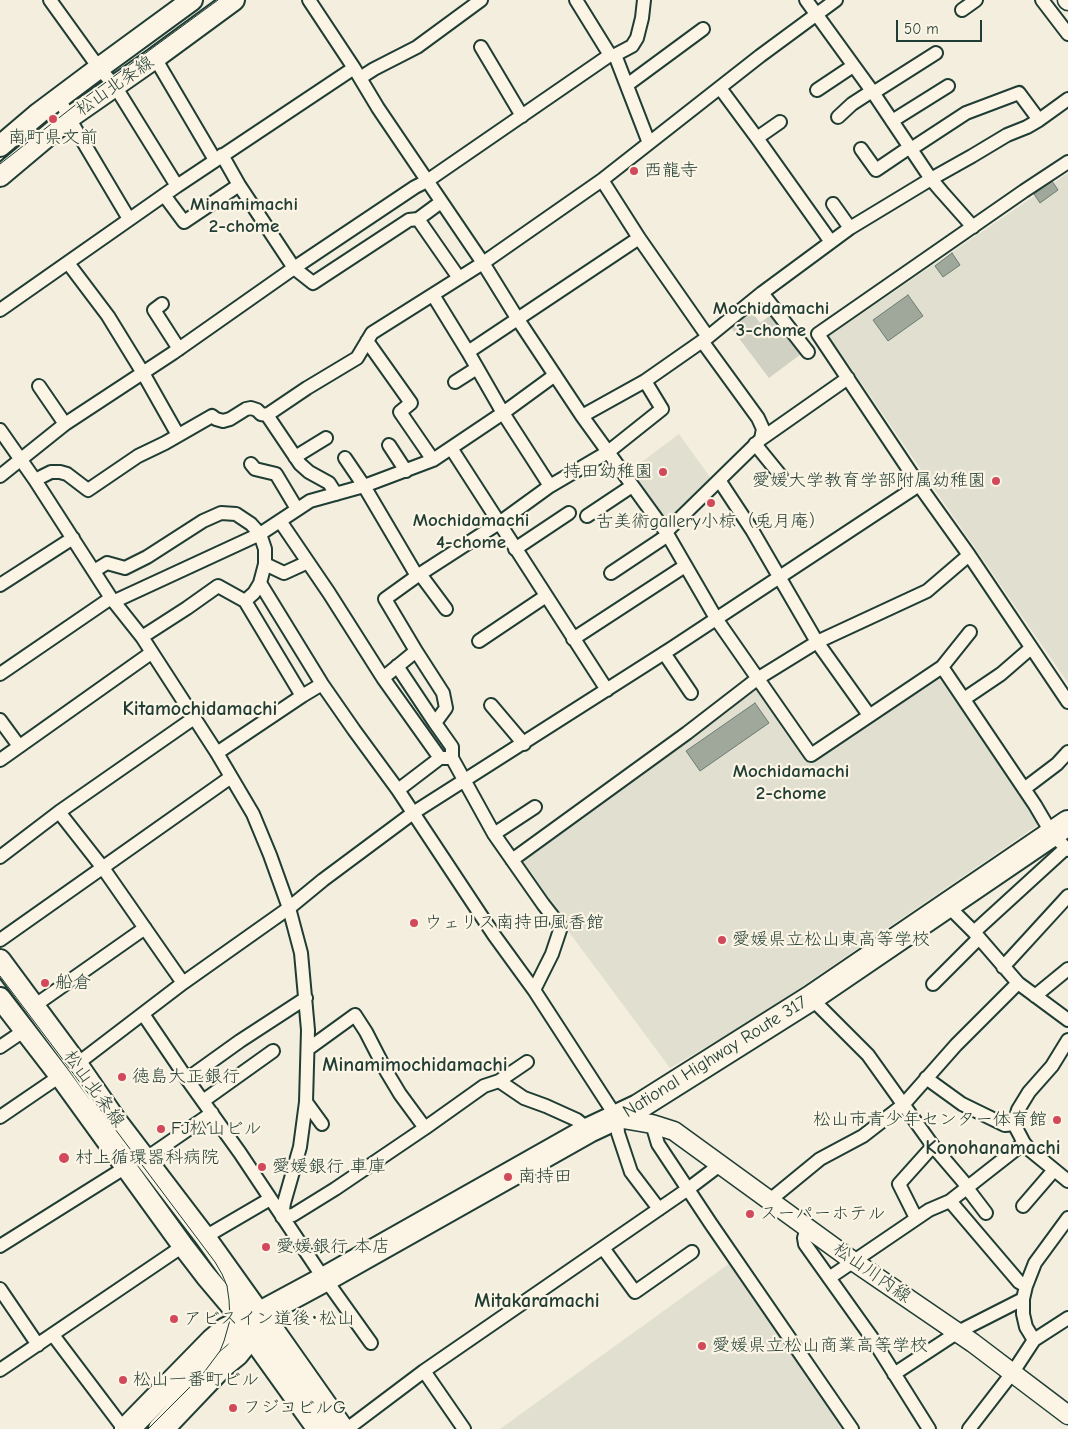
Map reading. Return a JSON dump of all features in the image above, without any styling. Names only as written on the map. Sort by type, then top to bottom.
[{"type":"highway","name":"National Highway Route 317","points":[[126,1429],[226,1330],[252,1323],[325,1279],[589,1130],[638,1107],[811,998],[947,905],[1063,839]]},
{"type":"highway","points":[[161,1429],[220,1367],[236,1354],[252,1323]]},
{"type":"highway","points":[[252,1323],[320,1429]]},
{"type":"highway","points":[[252,1323],[343,1429]]},
{"type":"main road","name":"松山北条線","points":[[0,146],[59,98],[192,0]]},
{"type":"main road","name":"松山北条線","points":[[0,176],[69,118],[156,58],[234,0]]},
{"type":"main road","name":"松山北条線","points":[[0,960],[115,1119],[204,1237],[252,1323]]},
{"type":"main road","name":"松山北条線","points":[[0,998],[60,1076],[206,1276],[252,1323]]},
{"type":"main road","name":"松山川内線","points":[[617,1118],[652,1124],[674,1131],[853,1261],[958,1332],[1068,1415]]},
{"type":"street","points":[[50,0],[99,68],[115,86],[177,186]]},
{"type":"street","points":[[309,0],[582,416],[667,534],[717,620],[811,755],[942,667],[970,632]]},
{"type":"street","points":[[0,310],[219,158],[357,73],[374,69],[417,46],[481,0]]},
{"type":"street","points":[[576,0],[613,55],[627,85],[649,143]]},
{"type":"street","points":[[0,476],[65,424],[179,349],[294,268],[427,181],[613,55],[632,46],[637,38],[644,0]]},
{"type":"street","points":[[806,0],[873,92],[931,179],[973,227]]},
{"type":"street","points":[[35,480],[51,472],[60,472],[67,474],[88,490],[138,456],[212,416],[223,421],[251,408],[261,414],[267,414],[357,358],[372,333],[483,263],[602,180],[760,56],[836,0]]},
{"type":"street","points":[[962,10],[976,0]]},
{"type":"street","points":[[1042,0],[1068,34]]},
{"type":"street","points":[[627,85],[703,29]]},
{"type":"street","points":[[481,47],[522,116]]},
{"type":"street","points":[[838,118],[852,104],[936,53]]},
{"type":"street","points":[[156,58],[219,158],[294,268],[313,283],[409,220],[418,219],[442,202]]},
{"type":"street","points":[[818,90],[853,66]]},
{"type":"street","points":[[892,121],[948,86]]},
{"type":"street","points":[[720,88],[831,242]]},
{"type":"street","points":[[861,149],[876,170],[966,114],[1019,93],[1039,120]]},
{"type":"street","points":[[59,98],[130,219]]},
{"type":"street","points":[[582,416],[645,382],[705,339],[762,293],[850,228],[1007,135],[1039,120],[1068,99]]},
{"type":"street","points":[[757,138],[780,122]]},
{"type":"street","points":[[1068,162],[818,334],[1068,702]]},
{"type":"street","points":[[602,180],[758,418],[764,429],[758,442]]},
{"type":"street","points":[[164,195],[184,222],[239,185]]},
{"type":"street","points":[[833,204],[850,228]]},
{"type":"street","points":[[418,219],[459,278]]},
{"type":"street","points":[[468,352],[639,238]]},
{"type":"street","points":[[68,263],[108,316],[178,435]]},
{"type":"street","points":[[762,293],[808,352]]},
{"type":"street","points":[[433,294],[503,413],[550,486]]},
{"type":"street","points":[[162,304],[154,310],[179,349]]},
{"type":"street","points":[[367,341],[411,403],[400,412],[432,460]]},
{"type":"street","points":[[455,382],[477,368]]},
{"type":"street","points":[[0,674],[113,599],[260,534],[310,501],[364,486],[432,460],[503,413],[555,375]]},
{"type":"street","points":[[611,573],[667,534],[758,442],[848,378]]},
{"type":"street","points":[[435,723],[446,708],[443,693],[385,599],[418,575],[499,523],[550,486],[608,452],[662,409],[645,382]]},
{"type":"street","points":[[39,386],[65,424]]},
{"type":"street","points":[[267,414],[300,464],[309,472],[329,483],[336,494]]},
{"type":"street","points":[[0,430],[113,599],[142,637],[217,753],[253,814],[289,908],[301,953],[306,998],[308,1049],[306,1102],[300,1147],[284,1203],[282,1217]]},
{"type":"street","points":[[295,457],[326,438]]},
{"type":"street","points":[[758,442],[781,476]]},
{"type":"street","points":[[389,445],[406,471]]},
{"type":"street","points":[[451,448],[607,690]]},
{"type":"street","points":[[345,458],[418,575],[446,609]]},
{"type":"street","points":[[251,464],[255,469],[276,474],[297,509]]},
{"type":"street","points":[[719,480],[752,530],[817,642],[869,716]]},
{"type":"street","points":[[77,1064],[184,983],[289,908],[323,880],[413,813],[717,620],[919,485]]},
{"type":"street","points":[[587,516],[632,486]]},
{"type":"street","points":[[516,549],[569,513]]},
{"type":"street","points":[[94,571],[107,563],[125,568],[147,558],[203,521],[221,514],[236,514],[251,524],[260,534],[265,549],[265,564],[260,583],[245,602]]},
{"type":"street","points":[[280,521],[329,592],[383,678],[465,780],[494,834],[561,927],[552,954],[534,990]]},
{"type":"street","points":[[0,585],[73,538]]},
{"type":"street","points":[[512,860],[758,679],[817,642],[927,591],[969,556]]},
{"type":"street","points":[[265,564],[284,573],[308,562]]},
{"type":"street","points":[[573,639],[686,566]]},
{"type":"street","points":[[260,583],[322,684],[398,790],[494,935],[534,990],[617,1118],[618,1133],[630,1172],[659,1209]]},
{"type":"street","points":[[142,637],[218,586],[245,602],[302,696]]},
{"type":"street","points":[[479,641],[546,596]]},
{"type":"street","points":[[964,700],[1001,674],[1031,648]]},
{"type":"street","points":[[383,678],[416,651]]},
{"type":"street","points":[[0,760],[151,653]]},
{"type":"street","points":[[664,654],[691,693]]},
{"type":"street","points":[[397,666],[452,747],[446,758],[398,790]]},
{"type":"street","points":[[933,984],[1063,839],[1024,789],[942,667]]},
{"type":"street","points":[[217,753],[322,684]]},
{"type":"street","points":[[491,705],[524,744]]},
{"type":"street","points":[[0,857],[59,812],[194,718]]},
{"type":"street","points":[[0,720],[19,746]]},
{"type":"street","points":[[1024,789],[1068,752]]},
{"type":"street","points":[[0,940],[231,777]]},
{"type":"street","points":[[494,834],[535,806]]},
{"type":"street","points":[[59,812],[103,868],[184,983]]},
{"type":"street","points":[[1003,967],[1068,896]]},
{"type":"street","points":[[947,905],[1018,983],[1068,1020]]},
{"type":"street","points":[[34,1006],[145,928]]},
{"type":"street","points":[[1035,996],[1068,969]]},
{"type":"street","points":[[770,1200],[820,1159],[864,1136],[903,1105],[956,1045],[1018,983]]},
{"type":"street","points":[[187,1079],[240,1041],[306,998]]},
{"type":"street","points":[[811,998],[868,1055],[933,1146],[986,1213]]},
{"type":"street","points":[[143,1014],[240,1153],[318,1270],[372,1343]]},
{"type":"street","points":[[308,1049],[355,1015],[395,1086],[426,1128]]},
{"type":"street","points":[[0,1047],[25,1030]]},
{"type":"street","points":[[1068,1040],[1052,1066],[1029,1092],[1018,1110],[1014,1124],[1024,1143],[1068,1181]]},
{"type":"street","points":[[203,1101],[273,1051]]},
{"type":"street","points":[[282,1217],[293,1215],[327,1194],[426,1128],[484,1086],[499,1081],[527,1062]]},
{"type":"street","points":[[0,1117],[60,1076]]},
{"type":"street","points":[[926,1078],[962,1104],[1005,1125],[1014,1124]]},
{"type":"street","points":[[499,1081],[524,1098],[577,1120],[589,1130]]},
{"type":"street","points":[[306,1102],[322,1124]]},
{"type":"street","points":[[146,1159],[212,1113]]},
{"type":"street","points":[[652,1124],[658,1144],[852,1429]]},
{"type":"street","points":[[829,1278],[916,1218],[950,1201],[1024,1143]]},
{"type":"street","points":[[916,1218],[899,1184],[933,1146]]},
{"type":"street","points":[[343,1429],[351,1426],[424,1371],[688,1189],[721,1164]]},
{"type":"street","points":[[0,1246],[126,1167]]},
{"type":"street","points":[[1023,1206],[1054,1170]]},
{"type":"street","points":[[204,1237],[270,1199]]},
{"type":"street","points":[[950,1201],[1019,1282],[1025,1292]]},
{"type":"street","points":[[1034,1340],[1026,1327],[1023,1314],[1025,1292],[1035,1263],[1068,1218]]},
{"type":"street","points":[[807,1228],[804,1238],[805,1244],[872,1338],[929,1429]]},
{"type":"street","points":[[0,1370],[183,1246]]},
{"type":"street","points":[[602,1248],[635,1292],[692,1252]]},
{"type":"street","points":[[0,1288],[38,1345]]},
{"type":"street","points":[[894,1374],[958,1332],[1025,1292]]},
{"type":"street","points":[[970,1429],[1013,1372],[1034,1340],[1068,1318]]},
{"type":"street","points":[[53,1335],[126,1429]]},
{"type":"street","points":[[424,1371],[464,1429]]},
{"type":"shaded area","points":[[1068,173],[1068,683],[829,336]]},
{"type":"shaded area","points":[[1052,181],[1058,190],[1040,203],[1034,194]]},
{"type":"shaded area","points":[[952,253],[960,265],[943,277],[935,266]]},
{"type":"shaded area","points":[[908,295],[923,316],[888,341],[873,320]]},
{"type":"shaded area","points":[[750,309],[760,323],[775,312],[805,351],[769,378],[729,325]]},
{"type":"shaded area","points":[[679,434],[712,480],[666,526],[627,473]]},
{"type":"shaded area","name":"愛媛県立松山東高等学校","points":[[938,677],[1028,804],[1038,825],[756,1018],[670,1068],[517,862],[755,688],[811,764]]},
{"type":"shaded area","points":[[755,703],[769,723],[700,771],[686,751]]},
{"type":"shaded area","name":"愛媛県立松山商業高等学校","points":[[730,1263],[847,1429],[500,1429]]},
{"type":"tram line","points":[[0,164],[83,99],[218,0]]},
{"type":"tram line","points":[[0,976],[215,1262],[227,1286],[230,1320],[220,1351],[202,1375],[148,1429]]},
{"type":"place","name":"南町県文前","points":[[53,119]]},
{"type":"place","name":"西龍寺","points":[[634,171]]},
{"type":"place","name":"持田幼稚園","points":[[663,472]]},
{"type":"place","name":"愛媛大学教育学部附属幼稚園","points":[[996,481]]},
{"type":"place","name":"古美術gallery小椋（兎月庵）","points":[[711,503]]},
{"type":"place","name":"ウェリス南持田風香館","points":[[414,923]]},
{"type":"place","name":"愛媛県立松山東高等学校","points":[[722,940]]},
{"type":"place","name":"船倉","points":[[45,983]]},
{"type":"place","name":"徳島大正銀行","points":[[122,1077]]},
{"type":"place","name":"松山市青少年センター体育館","points":[[1057,1120]]},
{"type":"place","name":"FJ松山ビル","points":[[161,1129]]},
{"type":"place","name":"村上循環器科病院","points":[[64,1158]]},
{"type":"place","name":"愛媛銀行 車庫","points":[[262,1167]]},
{"type":"place","name":"南持田","points":[[508,1177]]},
{"type":"place","name":"スーパーホテル","points":[[750,1214]]},
{"type":"place","name":"愛媛銀行 本店","points":[[266,1247]]},
{"type":"place","name":"アビスイン道後･松山","points":[[174,1319]]},
{"type":"place","name":"愛媛県立松山商業高等学校","points":[[702,1346]]},
{"type":"place","name":"松山一番町ビル","points":[[123,1380]]},
{"type":"place","name":"フジコビルG","points":[[233,1408]]},
{"type":"district","name":"Minamimachi 2-chome","points":[[244,216]]},
{"type":"district","name":"Mochidamachi 3-chome","points":[[771,320]]},
{"type":"district","name":"Mochidamachi 4-chome","points":[[471,532]]},
{"type":"district","name":"Kitamochidamachi","points":[[200,709]]},
{"type":"district","name":"Mochidamachi 2-chome","points":[[791,783]]},
{"type":"district","name":"Minamimochidamachi","points":[[415,1065]]},
{"type":"district","name":"Konohanamachi","points":[[993,1148]]},
{"type":"district","name":"Mitakaramachi","points":[[537,1301]]}]
